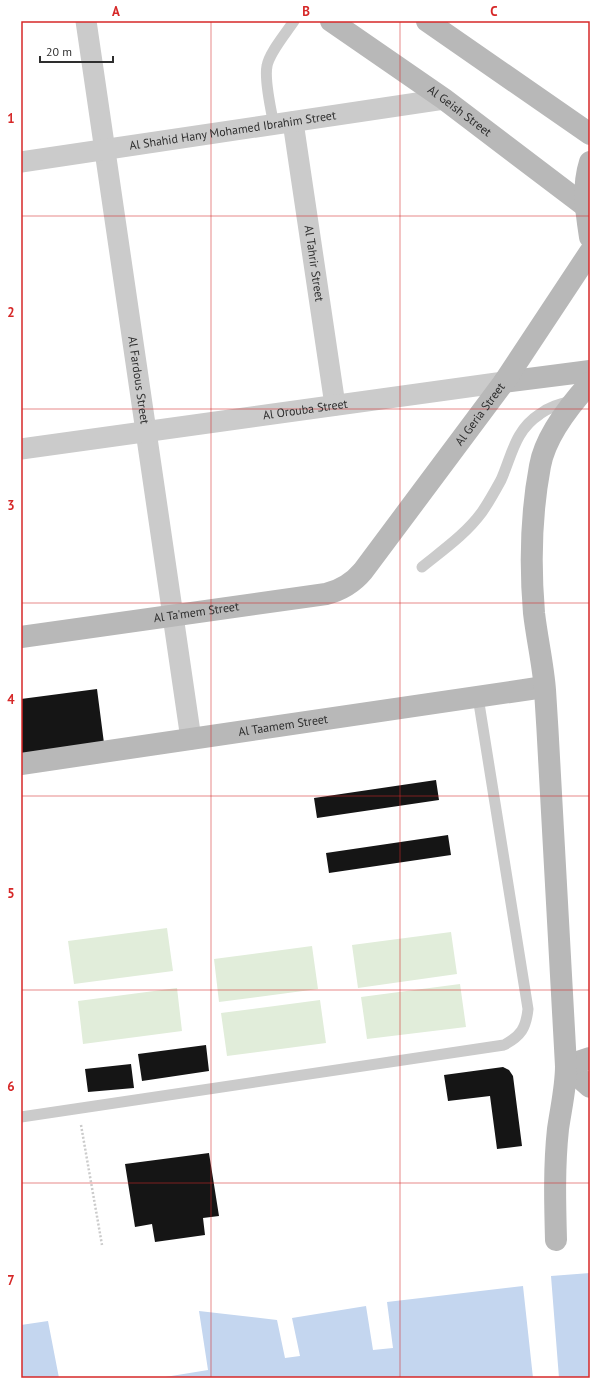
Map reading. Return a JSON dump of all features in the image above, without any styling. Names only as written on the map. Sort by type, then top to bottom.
[{"type":"street","name":"Al Fardous Street","points":[[86,21],[191,739]]},
{"type":"street","name":"Al Geish Street","points":[[331,21],[444,100],[585,206]]},
{"type":"street","points":[[427,21],[590,134]]},
{"type":"street","name":"Al Shahid Hany Mohamed Ibrahim Street","points":[[21,162],[444,100]]},
{"type":"street","name":"Al Tahrir Street","points":[[284,123],[335,405]]},
{"type":"street","points":[[590,162],[586,179],[585,206],[590,237]]},
{"type":"street","name":"Al Geria Street","points":[[363,571],[504,382],[590,252]]},
{"type":"street","name":"Al Orouba Street","points":[[21,449],[590,371]]},
{"type":"street","points":[[556,1240],[554,1197],[556,1159],[558,1128],[566,1083],[566,1066],[544,687],[536,628],[532,576],[532,538],[540,464],[561,419],[575,399],[590,383]]},
{"type":"street","name":"Al Ta'mem Street","points":[[21,637],[326,594],[347,586],[363,571]]},
{"type":"street","name":"Al Taamem Street","points":[[21,764],[544,687]]},
{"type":"street","points":[[566,1066],[590,1058]]},
{"type":"street","points":[[566,1066],[590,1087]]},
{"type":"lane","points":[[284,123],[267,80],[267,66],[272,53],[294,21]]},
{"type":"lane","points":[[422,567],[464,532],[481,513],[501,479],[515,443],[530,422],[540,413],[575,399]]},
{"type":"lane","points":[[21,1117],[504,1045],[513,1041],[525,1026],[528,1009],[478,697]]},
{"type":"path","points":[[78,1109],[102,1245]]},
{"type":"green space","points":[[167,928],[173,971],[74,984],[68,941]]},
{"type":"green space","points":[[451,932],[457,974],[358,988],[352,945]]},
{"type":"green space","points":[[312,946],[318,989],[219,1002],[214,959]]},
{"type":"green space","points":[[460,984],[466,1027],[367,1039],[361,997]]},
{"type":"green space","points":[[177,988],[182,1031],[83,1044],[78,1001]]},
{"type":"green space","points":[[320,1000],[326,1043],[227,1056],[221,1013]]},
{"type":"water","points":[[590,1273],[590,1378],[559,1378],[551,1276]]},
{"type":"water","points":[[523,1286],[533,1378],[159,1378],[208,1370],[199,1311],[277,1320],[285,1358],[300,1356],[292,1318],[366,1306],[373,1350],[393,1348],[387,1302]]},
{"type":"water","points":[[48,1321],[59,1378],[21,1378],[21,1325]]},
{"type":"building","points":[[97,689],[105,751],[21,762],[21,699]]},
{"type":"building","points":[[436,780],[439,800],[317,818],[314,798]]},
{"type":"building","points":[[448,835],[451,855],[329,873],[326,853]]},
{"type":"building","points":[[206,1045],[209,1071],[142,1081],[138,1054]]},
{"type":"building","points":[[131,1064],[134,1088],[88,1092],[85,1069]]},
{"type":"building","points":[[503,1067],[509,1070],[513,1076],[522,1146],[497,1149],[490,1096],[448,1101],[444,1075]]},
{"type":"building","points":[[209,1153],[219,1216],[203,1218],[205,1235],[155,1242],[152,1224],[135,1227],[125,1164]]}]
